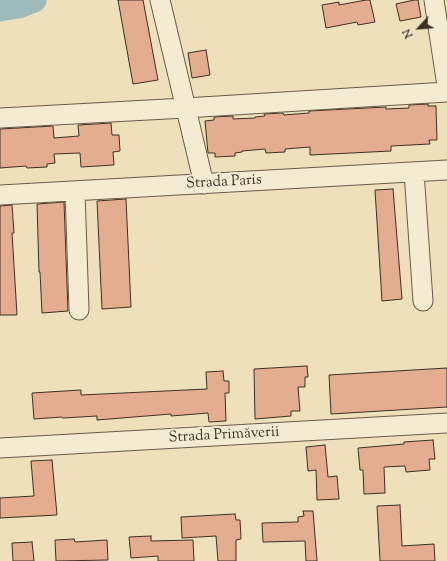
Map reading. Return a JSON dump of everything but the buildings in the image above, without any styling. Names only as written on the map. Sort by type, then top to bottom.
[{"type":"street","points":[[160,0],[204,184]]},
{"type":"street","points":[[439,10],[447,86]]},
{"type":"street","points":[[0,118],[447,92]]},
{"type":"street","name":"Strada Paris","points":[[0,195],[447,170]]},
{"type":"street","points":[[414,172],[423,301]]},
{"type":"street","points":[[75,191],[79,310]]},
{"type":"street","name":"Strada Primăverii","points":[[0,448],[447,423]]},
{"type":"waterway","points":[[0,9],[18,6],[34,0]]}]
